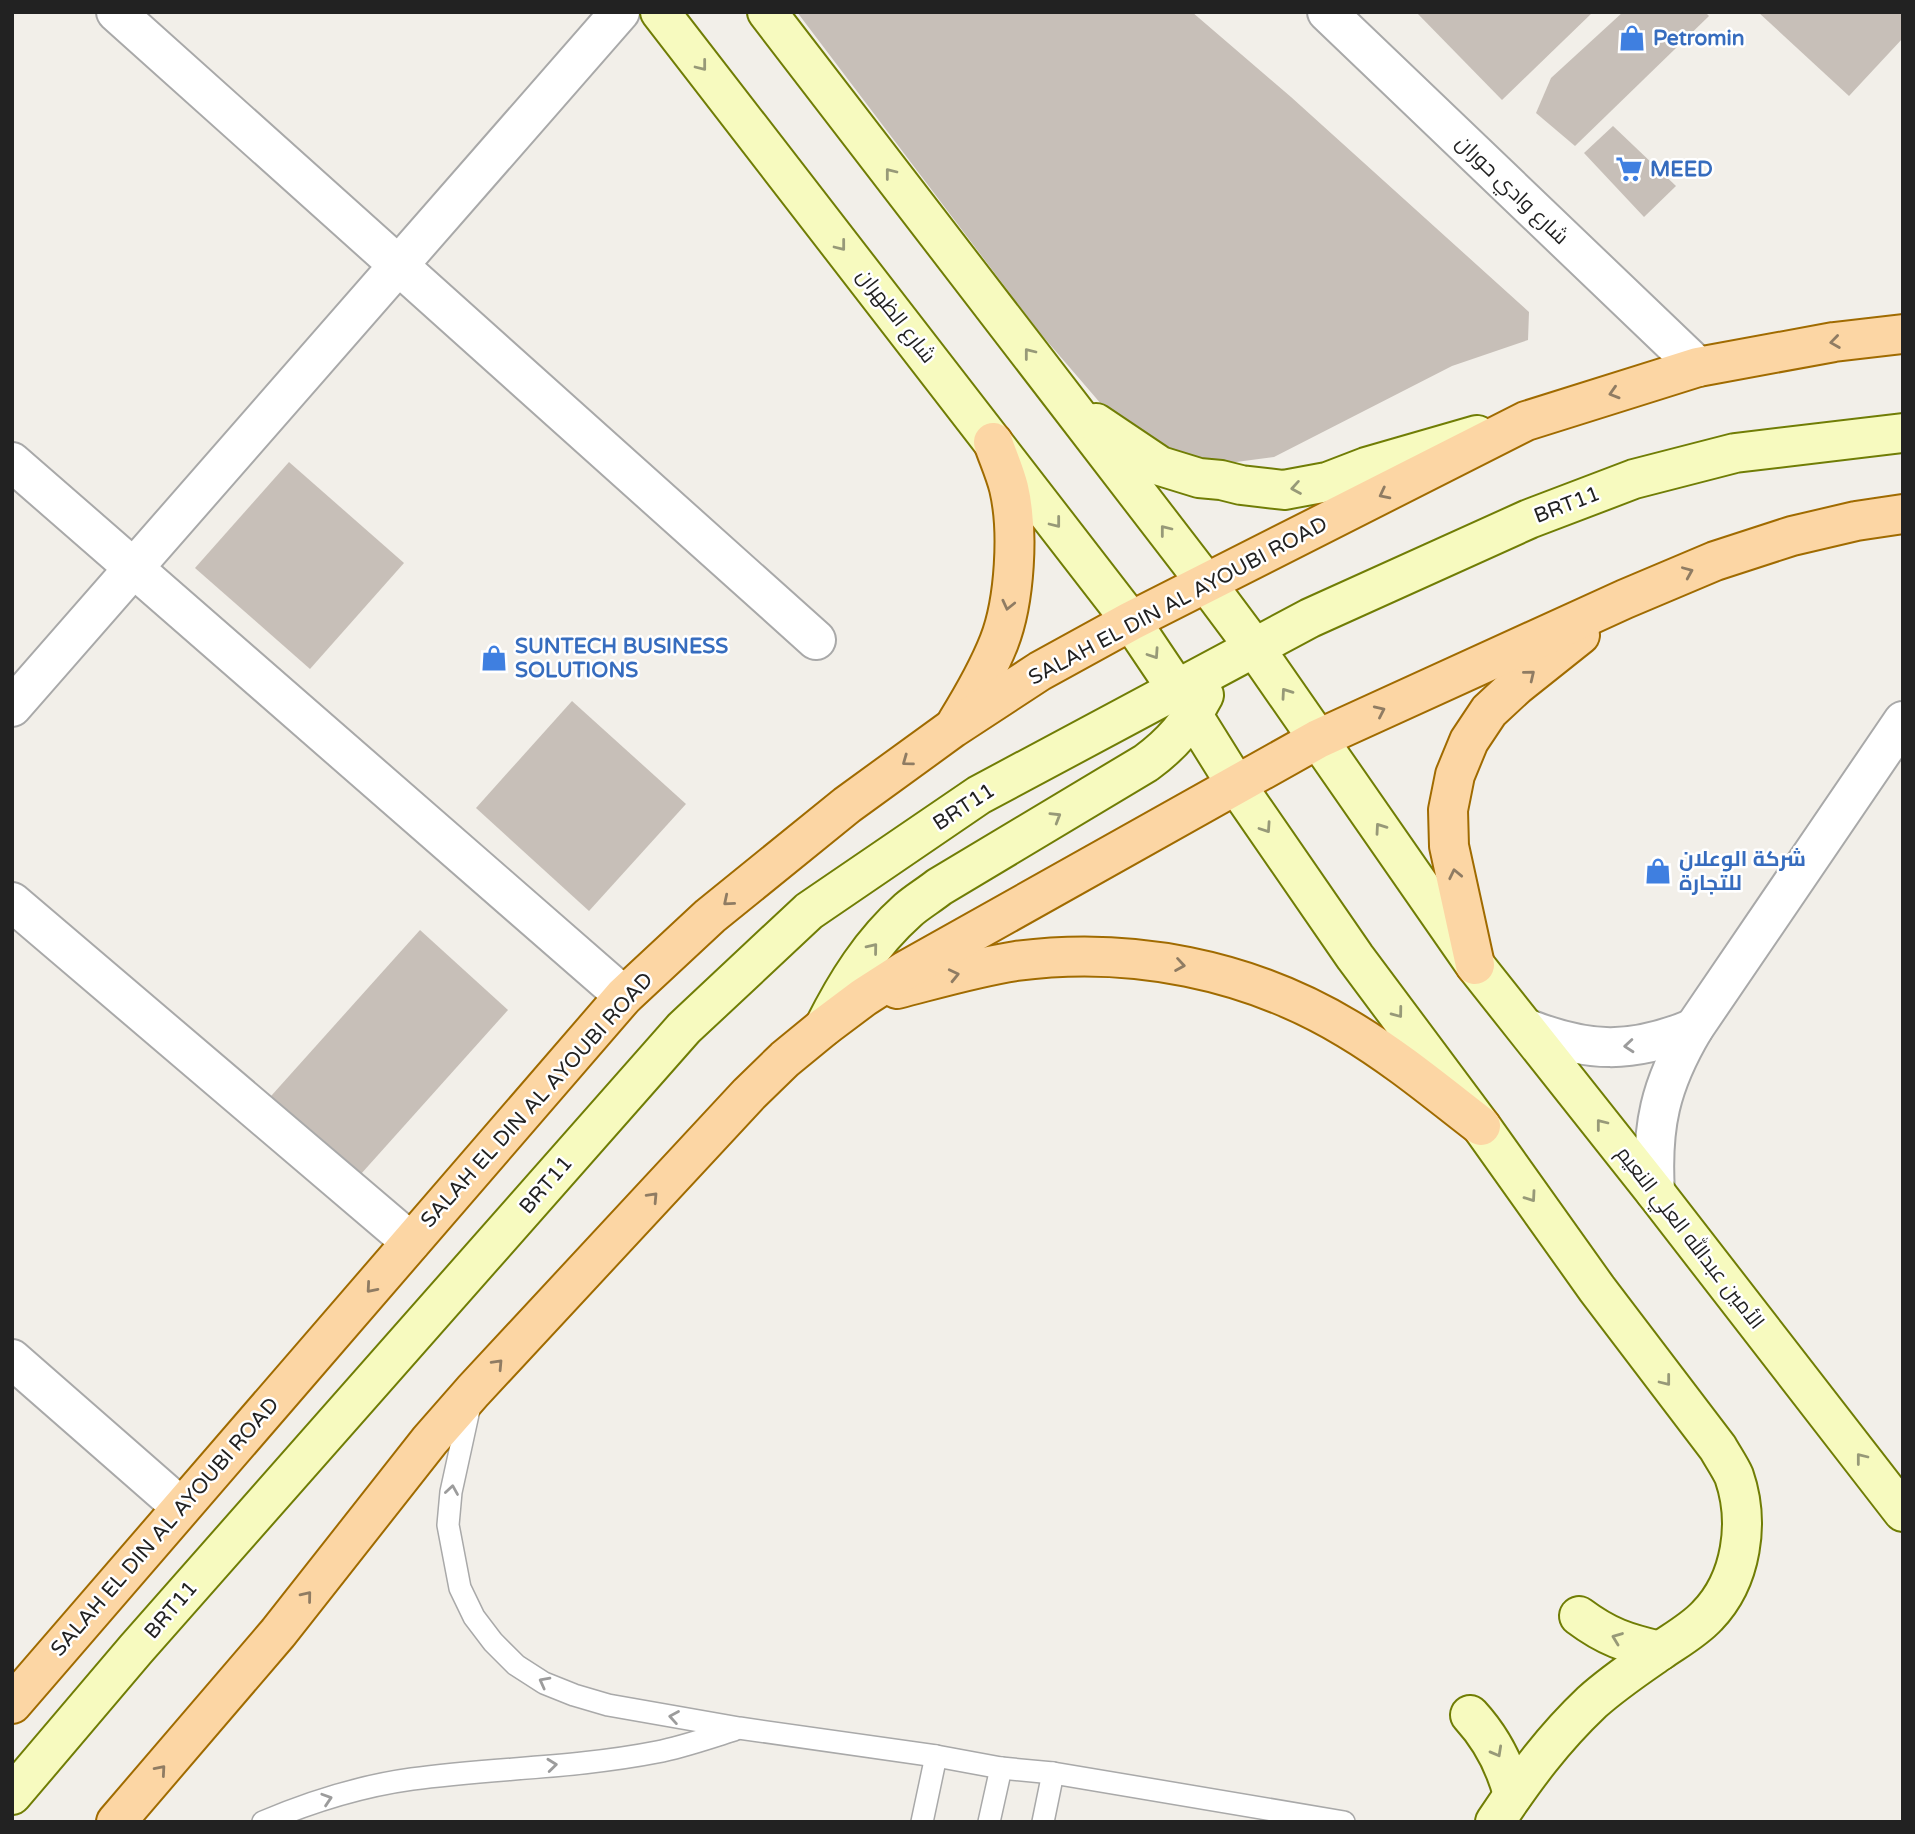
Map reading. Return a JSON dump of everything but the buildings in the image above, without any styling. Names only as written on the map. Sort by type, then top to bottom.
[{"type":"main road","name":"شارع الظهران","points":[[660,12],[1131,621],[1185,701],[1237,786],[1355,957],[1597,1289],[1718,1448],[1733,1474],[1741,1503],[1742,1533],[1737,1563],[1725,1591],[1708,1616],[1626,1675],[1564,1729],[1537,1760],[1504,1808]]},
{"type":"main road","points":[[767,12],[1071,407],[1160,466],[1199,478],[1284,490],[1326,482],[1366,467],[1526,421]]},
{"type":"main road","name":"SALAH EL DIN AL AYOUBI ROAD","points":[[12,1703],[624,996],[755,878],[847,805],[953,728],[1040,671],[1131,621],[1526,421],[1698,367],[1834,342],[1903,334]]},
{"type":"main road","name":"الأمين عبدالله العلي النعيم","points":[[1071,407],[1254,647],[1475,965],[1903,1512]]},
{"type":"main road","name":"BRT11","points":[[12,1795],[145,1639],[684,1028],[809,911],[979,795],[1185,701],[1213,669],[1310,618],[1529,519],[1634,480],[1735,453],[1903,433]]},
{"type":"main road","points":[[953,728],[980,684],[1000,638],[1011,589],[1014,539],[1009,489],[993,442]]},
{"type":"main road","points":[[116,1822],[278,1633],[391,1488],[473,1391],[749,1094],[785,1059],[864,997],[950,944],[1318,739],[1625,599],[1715,561],[1792,536],[1856,521],[1903,514]]},
{"type":"main road","points":[[1207,584],[1214,612],[1216,640],[1213,669]]},
{"type":"main road","points":[[1475,965],[1449,846],[1448,810],[1455,775],[1464,752],[1489,711],[1516,686],[1625,599]]},
{"type":"main road","points":[[824,1027],[860,963],[909,909],[939,887],[1165,749],[1181,732],[1185,701]]},
{"type":"main road","points":[[864,997],[958,974],[1037,959],[1071,956],[1129,958],[1186,965],[1242,980],[1296,1001],[1346,1028],[1395,1060],[1480,1126]]},
{"type":"main road","points":[[1579,1616],[1599,1631],[1660,1651]]},
{"type":"main road","points":[[1471,1715],[1502,1760],[1504,1808]]},
{"type":"street","points":[[116,12],[816,640]]},
{"type":"street","points":[[12,707],[620,12]]},
{"type":"street","name":"شارع وادي حوران","points":[[1327,12],[1698,367]]},
{"type":"street","points":[[12,462],[624,996]]},
{"type":"street","points":[[1655,1192],[1654,1135],[1659,1107],[1679,1053],[1903,721]]},
{"type":"street","points":[[12,901],[411,1242]]},
{"type":"street","points":[[1526,1028],[1581,1046],[1609,1048],[1639,1046],[1694,1028]]},
{"type":"street","points":[[12,1359],[181,1507]]},
{"type":"lane","points":[[473,1391],[451,1492],[448,1525],[460,1588],[474,1617],[493,1642],[516,1665],[544,1683],[608,1705],[739,1728],[1001,1768],[1053,1773],[1344,1822]]},
{"type":"lane","points":[[263,1822],[288,1811],[349,1792],[410,1779],[615,1759],[657,1752],[739,1728]]},
{"type":"lane","points":[[922,1822],[936,1756]]},
{"type":"lane","points":[[989,1822],[1001,1768]]},
{"type":"lane","points":[[1043,1822],[1053,1773]]},
{"type":"place","name":"Petromin","points":[[1632,38]]},
{"type":"place","name":"MEED","points":[[1629,169]]},
{"type":"place","name":"SUNTECH BUSINESS SOLUTIONS","points":[[494,658]]},
{"type":"place","name":"شركة الوعلان للتجارة","points":[[1658,871]]}]
